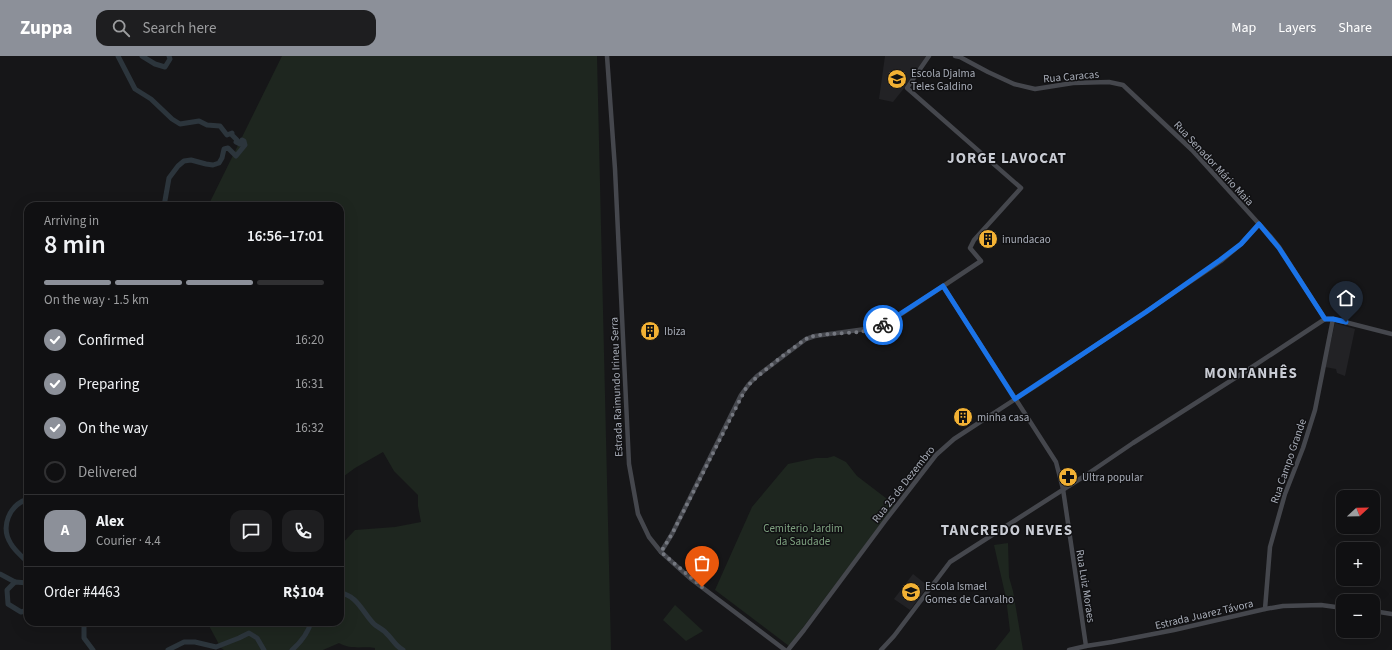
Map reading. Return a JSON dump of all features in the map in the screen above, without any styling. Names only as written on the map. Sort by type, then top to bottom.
[{"type":"street","name":"Estrada Raimundo Irineu Serra","points":[[608,56],[616,184],[629,464],[638,514],[642,526],[661,552],[691,579],[786,650]]},
{"type":"street","points":[[661,552],[672,534],[741,395],[748,384],[810,337],[880,327],[981,260],[970,248],[974,240],[1021,188],[907,88],[929,56]]},
{"type":"street","name":"Rua Caracas","points":[[955,56],[960,57],[1014,84],[1035,89],[1073,83],[1109,82],[1123,85]]},
{"type":"street","name":"Rua Senador Mário Maia","points":[[1123,85],[1192,150],[1259,224],[1279,248],[1325,319]]},
{"type":"street","name":"Rua 25 de Dezembro","points":[[786,650],[804,630],[885,520],[936,455],[954,439],[1225,258],[1241,244],[1259,224]]},
{"type":"street","name":"Rua Luiz Moraes","points":[[943,286],[1056,462],[1063,490],[1086,646]]},
{"type":"street","points":[[881,650],[894,636],[950,562],[1325,319],[1333,319],[1392,334]]},
{"type":"street","name":"Rua Campo Grande","points":[[1266,609],[1270,547],[1286,494],[1315,410],[1333,319]]},
{"type":"street","name":"Estrada Juarez Távora","points":[[1069,650],[1174,630],[1266,609],[1304,605],[1336,607]]},
{"type":"street","points":[[1380,612],[1392,614]]},
{"type":"shaded area","name":"Escola Djalma Teles Galdino","points":[[885,56],[926,56],[928,58],[893,102],[879,99]]},
{"type":"shaded area","points":[[1335,323],[1355,329],[1345,376],[1337,373],[1336,369],[1325,367]]},
{"type":"shaded area","name":"Escola Ismael Gomes de Carvalho","points":[[913,574],[928,586],[910,610],[894,599]]},
{"type":"green space","points":[[282,56],[597,56],[611,650],[375,650],[375,648],[370,647],[352,647],[339,643],[323,650],[224,650],[221,648],[209,626],[344,626],[344,542],[355,530],[395,527],[421,522],[418,506],[418,495],[394,471],[383,452],[344,476],[344,202],[210,202]]},
{"type":"green space","name":"Cemiterio Jardim da Saudade","points":[[834,456],[846,462],[857,476],[895,505],[789,646],[715,590],[752,507],[788,464]]},
{"type":"green space","points":[[1008,543],[1009,577],[1013,591],[1023,650],[995,650],[1010,631],[1006,598],[994,545]]},
{"type":"green space","points":[[675,605],[703,631],[686,641],[663,620]]},
{"type":"waterway","points":[[118,56],[135,89],[151,99],[172,119],[180,124],[199,121],[207,125],[220,126],[227,135],[232,133],[237,140],[236,142],[240,144],[242,140],[244,141],[245,145],[236,156],[228,148],[224,149],[219,163],[213,165],[191,160],[184,161],[169,178],[165,202]]},
{"type":"waterway","points":[[142,56],[155,64],[165,67],[170,59],[169,56]]},
{"type":"waterway","points":[[24,501],[11,511],[8,517],[6,531],[13,547],[24,559]]},
{"type":"waterway","points":[[0,574],[15,582]]},
{"type":"waterway","points":[[24,583],[15,582],[7,590],[8,604],[21,612],[24,611]]},
{"type":"waterway","points":[[344,594],[351,597],[370,620],[385,632],[403,650]]},
{"type":"waterway","points":[[84,626],[84,638],[93,650]]},
{"type":"waterway","points":[[292,650],[304,638],[310,626]]},
{"type":"waterway","points":[[168,650],[184,642],[195,642],[216,647],[249,633],[257,638],[264,650]]},
{"type":"way so far","points":[[702,587],[661,552],[672,534],[741,395],[748,384],[810,337],[870,329],[883,325]]},
{"type":"place","name":"Escola Djalma Teles Galdino","points":[[897,79]]},
{"type":"place","name":"inundacao","points":[[988,239]]},
{"type":"place","name":"Ibiza","points":[[650,331]]},
{"type":"place","name":"minha casa","points":[[963,417]]},
{"type":"place","name":"Ultra popular","points":[[1068,477]]},
{"type":"place","name":"Escola Ismael Gomes de Carvalho","points":[[911,592]]},
{"type":"district","name":"JORGE LAVOCAT","points":[[1007,158]]},
{"type":"district","name":"MONTANHÊS","points":[[1251,373]]},
{"type":"district","name":"TANCREDO NEVES","points":[[1007,530]]},
{"type":"route","points":[[883,325],[943,286],[1015,399],[1146,312],[1229,254],[1241,244],[1259,224],[1279,248],[1325,319],[1346,322]]}]
